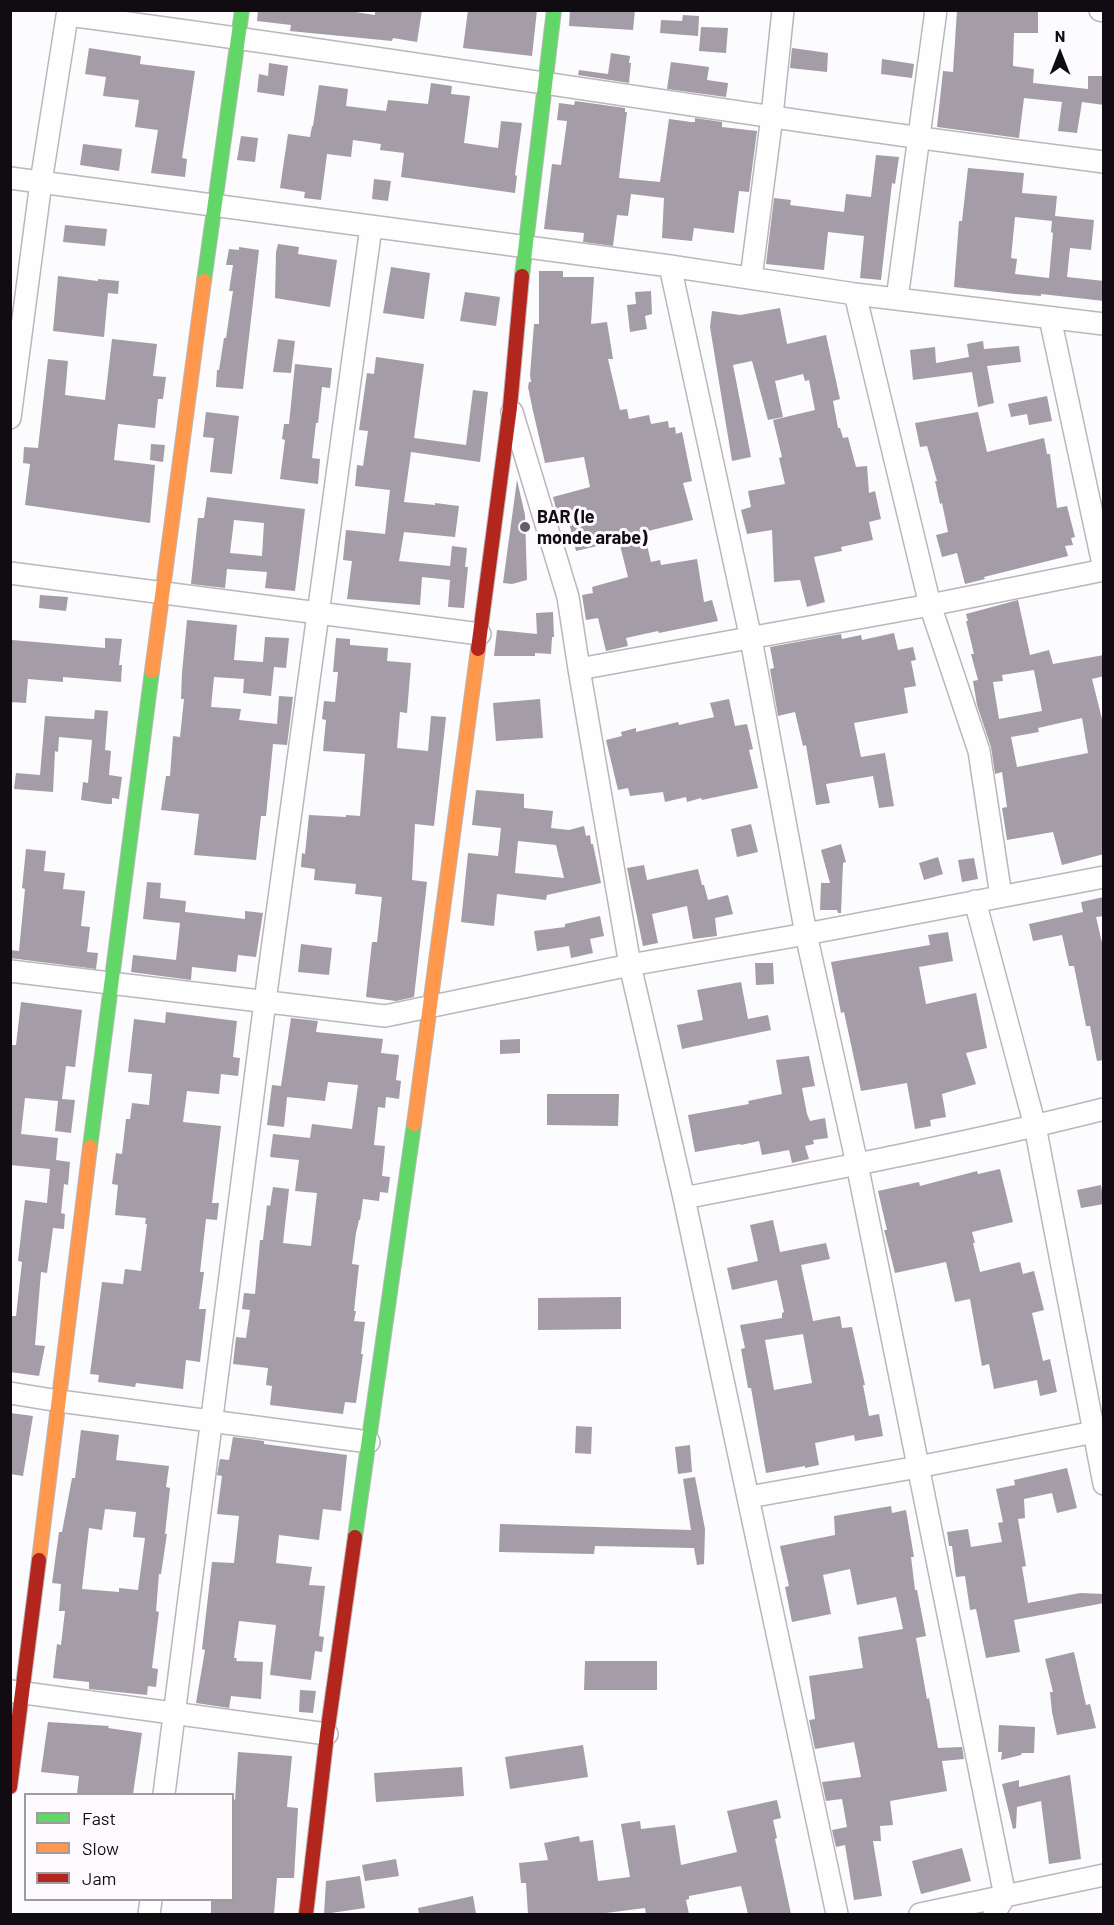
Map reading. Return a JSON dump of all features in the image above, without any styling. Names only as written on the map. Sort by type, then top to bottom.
[{"type":"street","points":[[10,1787],[16,1692],[59,1401],[162,593],[242,10]]},
{"type":"street","points":[[306,1914],[327,1734],[431,1006],[510,406],[525,247],[554,10]]},
{"type":"street","points":[[751,278],[783,10]]},
{"type":"street","points":[[897,299],[936,10]]},
{"type":"street","points":[[10,418],[41,182],[68,13],[919,139],[1104,162]]},
{"type":"street","points":[[10,178],[670,266],[855,294],[1104,324]]},
{"type":"street","points":[[164,1793],[265,1001],[371,227]]},
{"type":"street","points":[[670,266],[751,639],[806,934],[857,1164],[1005,1896],[994,1914]]},
{"type":"street","points":[[855,294],[930,605],[979,751],[1001,896]]},
{"type":"street","points":[[579,669],[751,639],[1104,570],[1050,318]]},
{"type":"street","points":[[510,406],[568,597],[630,965],[684,1198],[837,1914]]},
{"type":"street","points":[[10,573],[480,634]]},
{"type":"street","points":[[10,971],[385,1016],[630,965],[1104,877]]},
{"type":"street","points":[[975,901],[1035,1126],[1098,1431],[1104,1484]]},
{"type":"street","points":[[684,1198],[857,1164],[1104,1109]]},
{"type":"street","points":[[10,1393],[369,1442]]},
{"type":"street","points":[[749,1497],[918,1467],[1098,1431]]},
{"type":"street","points":[[16,1692],[327,1734]]},
{"type":"street","points":[[920,1914],[1104,1875]]},
{"type":"building","points":[[258,10],[342,10],[375,15],[375,10],[422,10],[417,42],[393,38],[392,41],[290,31],[291,25],[257,21]]},
{"type":"building","points":[[468,10],[537,10],[532,56],[463,48]]},
{"type":"building","points":[[570,10],[635,10],[633,30],[569,26]]},
{"type":"building","points":[[957,10],[1038,12],[1038,33],[1014,33],[1013,66],[1034,69],[1033,83],[1088,89],[1088,76],[1104,76],[1104,105],[1082,102],[1077,133],[1058,131],[1062,102],[1024,98],[1019,138],[937,127],[943,71],[953,72]]},
{"type":"building","points":[[683,15],[699,16],[698,36],[660,33],[661,20],[682,21]]},
{"type":"building","points":[[701,27],[728,28],[726,53],[699,51]]},
{"type":"building","points":[[89,48],[141,56],[140,64],[195,71],[182,158],[187,159],[185,177],[151,173],[158,130],[135,127],[139,100],[103,96],[106,77],[85,74]]},
{"type":"building","points":[[792,48],[828,53],[827,72],[790,68]]},
{"type":"building","points":[[611,53],[630,56],[629,83],[578,75],[579,70],[608,74]]},
{"type":"building","points":[[882,59],[914,64],[912,78],[881,74]]},
{"type":"building","points":[[671,62],[709,67],[707,80],[728,83],[726,97],[667,89]]},
{"type":"building","points":[[269,63],[288,66],[284,96],[257,92],[259,74],[268,76]]},
{"type":"building","points":[[431,83],[452,86],[451,94],[470,96],[464,143],[498,148],[501,121],[522,123],[515,193],[401,177],[404,153],[380,150],[381,144],[353,140],[351,157],[327,154],[321,200],[304,198],[305,192],[280,188],[288,134],[310,137],[319,85],[348,89],[346,106],[386,111],[388,100],[428,104]]},
{"type":"building","points":[[575,101],[625,108],[627,112],[619,178],[660,182],[669,119],[695,122],[695,118],[722,122],[722,127],[757,131],[749,192],[739,191],[734,233],[694,228],[692,241],[662,238],[664,198],[631,194],[628,216],[617,215],[613,246],[583,242],[584,233],[544,229],[552,164],[561,165],[567,121],[557,120],[559,103],[574,105]]},
{"type":"building","points":[[241,136],[258,138],[255,162],[237,160]]},
{"type":"building","points":[[83,144],[122,149],[119,171],[80,165]]},
{"type":"building","points":[[876,155],[899,157],[895,184],[892,183],[881,280],[860,278],[864,236],[828,232],[824,270],[766,264],[774,198],[791,200],[790,205],[844,212],[846,194],[871,197]]},
{"type":"building","points":[[968,168],[1024,173],[1022,193],[1057,196],[1055,216],[1094,220],[1091,250],[1070,248],[1067,277],[1104,281],[1104,301],[954,287],[959,221],[962,221]],"holes":[[[1015,217],[1052,221],[1049,278],[1015,274],[1017,259],[1011,258]]]},
{"type":"building","points":[[374,179],[391,181],[388,201],[372,199]]},
{"type":"building","points":[[65,225],[107,229],[105,246],[63,242]]},
{"type":"building","points":[[278,244],[299,247],[298,254],[337,260],[330,307],[275,298]]},
{"type":"building","points":[[239,247],[259,250],[243,389],[216,387],[217,370],[219,370],[224,338],[226,338],[233,291],[229,291],[233,265],[226,265],[229,249],[239,250]]},
{"type":"building","points":[[391,267],[430,273],[424,319],[383,313]]},
{"type":"building","points":[[539,271],[563,271],[563,277],[594,277],[591,324],[607,322],[613,359],[608,359],[620,410],[627,409],[629,419],[649,415],[651,424],[668,421],[669,428],[675,427],[676,434],[682,432],[692,481],[683,483],[693,520],[644,532],[651,562],[660,560],[661,565],[697,559],[704,602],[712,600],[718,621],[626,638],[628,646],[606,651],[598,618],[586,620],[582,595],[593,593],[592,587],[628,577],[619,541],[576,551],[567,515],[558,517],[553,497],[590,487],[584,457],[545,463],[528,387],[531,382],[534,324],[539,324]]},
{"type":"building","points":[[58,276],[119,281],[118,294],[108,293],[104,337],[53,331]]},
{"type":"building","points":[[651,291],[652,314],[645,316],[647,329],[630,332],[627,305],[636,304],[635,292]]},
{"type":"building","points":[[465,292],[500,297],[496,326],[460,321]]},
{"type":"building","points":[[780,308],[787,344],[826,335],[840,399],[833,401],[838,428],[843,438],[848,437],[856,467],[867,466],[869,493],[875,491],[881,519],[869,522],[873,540],[841,547],[842,551],[814,557],[825,602],[807,607],[800,580],[774,582],[772,530],[747,534],[741,510],[751,507],[748,491],[785,484],[779,458],[782,457],[773,420],[815,410],[809,380],[805,381],[803,374],[775,381],[783,417],[768,420],[752,361],[733,365],[751,457],[732,461],[710,327],[712,311],[740,315]]},
{"type":"building","points":[[112,339],[157,344],[153,376],[166,377],[163,399],[158,399],[155,428],[118,424],[114,460],[155,465],[150,523],[25,505],[30,464],[23,463],[24,447],[38,448],[48,359],[68,361],[65,395],[105,400]]},
{"type":"building","points":[[278,339],[295,341],[291,373],[273,372]]},
{"type":"building","points":[[983,341],[984,349],[1019,346],[1021,362],[987,366],[994,403],[978,407],[972,372],[913,380],[910,350],[935,347],[936,363],[969,357],[967,344]]},
{"type":"building","points":[[376,357],[424,364],[414,438],[466,445],[473,390],[488,392],[480,462],[411,452],[404,502],[459,506],[455,537],[404,532],[399,561],[450,566],[452,546],[467,548],[465,567],[468,567],[464,608],[448,607],[450,580],[422,577],[420,605],[347,599],[352,561],[343,560],[346,530],[385,534],[390,490],[355,486],[357,465],[363,466],[368,431],[359,430],[367,373],[374,374]]},
{"type":"building","points":[[295,364],[332,368],[330,388],[322,387],[318,423],[316,423],[312,458],[320,459],[318,484],[280,479],[285,440],[282,439],[284,424],[289,424]]},
{"type":"building","points":[[1047,396],[1052,421],[1029,425],[1027,414],[1011,417],[1008,404]]},
{"type":"building","points":[[206,412],[239,416],[232,474],[210,472],[214,438],[203,437]]},
{"type":"building","points":[[978,412],[987,452],[1044,438],[1047,454],[1050,454],[1057,508],[1067,506],[1075,537],[1071,538],[1073,545],[1065,546],[1068,556],[965,584],[957,553],[942,557],[936,535],[948,532],[927,446],[920,447],[915,423]]},
{"type":"building","points":[[151,444],[165,445],[163,462],[150,460]]},
{"type":"building","points":[[517,480],[525,515],[527,580],[512,584],[503,583]]},
{"type":"building","points":[[207,497],[305,509],[295,591],[265,588],[267,572],[227,569],[225,588],[191,584],[198,518],[204,518]],"holes":[[[234,520],[264,523],[262,556],[230,553]]]},
{"type":"building","points":[[40,595],[68,597],[66,611],[39,608]]},
{"type":"building","points":[[1018,600],[1030,655],[1049,650],[1053,664],[1104,655],[1104,676],[1092,679],[1104,731],[1104,854],[1062,865],[1053,832],[1007,840],[1002,808],[1007,807],[1002,772],[995,774],[991,747],[977,705],[973,681],[978,680],[971,654],[974,654],[966,614]],"holes":[[[1034,670],[1042,711],[999,719],[993,682],[1003,681],[1002,675]],[[1082,718],[1088,753],[1017,767],[1011,737],[1039,732],[1038,728]]]},
{"type":"building","points":[[553,612],[554,637],[552,637],[551,654],[494,656],[497,630],[537,634],[536,613]]},
{"type":"building","points":[[187,620],[237,625],[234,660],[263,662],[265,637],[289,638],[286,668],[274,667],[271,696],[243,693],[244,679],[214,677],[211,707],[241,709],[239,720],[277,724],[279,696],[293,697],[287,745],[273,744],[266,816],[261,816],[256,860],[194,855],[199,814],[161,810],[166,776],[170,776],[173,736],[180,737],[184,699],[181,699],[182,673]]},
{"type":"building","points":[[894,633],[898,650],[913,647],[916,660],[911,661],[916,686],[904,688],[908,713],[854,723],[861,757],[885,753],[894,806],[879,808],[873,776],[826,784],[830,803],[816,805],[806,745],[803,746],[795,712],[778,716],[770,669],[774,668],[770,647],[841,634],[842,639],[861,635],[862,640]]},
{"type":"building","points":[[105,638],[122,639],[119,665],[122,665],[121,682],[63,677],[63,682],[28,679],[26,703],[10,702],[12,640],[105,648]]},
{"type":"building","points":[[336,638],[350,639],[350,645],[388,648],[387,661],[411,663],[407,713],[400,712],[397,748],[428,751],[431,716],[446,717],[434,826],[415,824],[412,880],[427,882],[414,997],[396,1001],[366,997],[372,942],[377,942],[382,897],[355,894],[356,884],[314,880],[315,869],[301,867],[302,853],[305,854],[309,815],[360,816],[365,754],[323,751],[326,720],[322,719],[324,701],[335,702],[338,672],[333,672]]},
{"type":"building","points":[[540,699],[543,738],[496,741],[493,703]]},
{"type":"building","points":[[729,699],[735,726],[747,724],[753,749],[749,750],[758,788],[687,802],[686,797],[665,802],[663,792],[630,796],[628,788],[618,790],[606,740],[622,736],[621,732],[636,728],[636,732],[678,722],[679,725],[714,717],[710,703]]},
{"type":"building","points":[[95,710],[108,711],[105,750],[111,751],[109,775],[122,777],[119,799],[112,798],[112,804],[81,800],[83,782],[88,783],[92,740],[59,737],[58,752],[55,751],[53,792],[14,789],[16,773],[40,775],[45,716],[94,719]]},
{"type":"building","points":[[476,790],[524,794],[524,808],[553,811],[551,828],[569,830],[584,826],[586,836],[590,835],[591,844],[593,844],[601,883],[547,895],[546,900],[497,894],[494,926],[461,922],[468,853],[498,856],[501,828],[472,825]],"holes":[[[518,841],[556,845],[564,878],[515,873]]]},
{"type":"building","points":[[751,824],[758,852],[737,857],[731,829]]},
{"type":"building","points":[[841,844],[846,862],[843,863],[841,913],[837,910],[820,910],[821,883],[830,883],[821,850]]},
{"type":"building","points":[[26,849],[46,851],[44,871],[65,873],[63,889],[85,891],[81,926],[90,927],[87,952],[98,953],[96,969],[10,958],[10,950],[19,951]]},
{"type":"building","points":[[938,857],[943,874],[924,880],[919,863]]},
{"type":"building","points":[[974,858],[978,879],[962,882],[958,860]]},
{"type":"building","points":[[644,865],[647,880],[698,869],[708,900],[728,895],[733,914],[715,918],[717,936],[693,939],[687,906],[652,914],[658,943],[643,946],[627,868]]},
{"type":"building","points":[[147,882],[161,883],[160,898],[186,901],[185,912],[245,919],[245,911],[263,913],[256,957],[238,955],[236,972],[192,967],[191,980],[131,972],[133,955],[176,960],[180,923],[143,919]]},
{"type":"building","points":[[1104,897],[1104,916],[1096,917],[1104,951],[1104,1060],[1097,1061],[1090,1026],[1086,1026],[1074,966],[1069,966],[1062,935],[1033,941],[1029,924],[1083,912],[1081,902]]},
{"type":"building","points":[[600,916],[604,936],[590,939],[593,953],[571,958],[569,946],[537,951],[534,931],[565,927],[565,924]]},
{"type":"building","points":[[948,932],[953,961],[919,967],[926,1004],[976,993],[987,1048],[966,1053],[976,1084],[942,1094],[946,1117],[930,1120],[931,1126],[915,1129],[907,1083],[861,1091],[844,1012],[841,1013],[831,962],[930,945],[928,935]]},
{"type":"building","points":[[301,944],[332,948],[329,975],[298,972]]},
{"type":"building","points":[[755,963],[773,963],[774,984],[756,985]]},
{"type":"building","points":[[741,982],[748,1019],[768,1015],[771,1030],[682,1049],[677,1025],[703,1020],[697,990]]},
{"type":"building","points":[[21,1002],[82,1010],[75,1067],[66,1066],[62,1099],[75,1100],[71,1133],[55,1131],[58,1101],[25,1098],[21,1134],[58,1138],[56,1160],[70,1162],[68,1185],[64,1184],[61,1213],[65,1214],[64,1229],[53,1228],[47,1273],[41,1272],[35,1345],[45,1346],[39,1376],[10,1372],[10,1316],[16,1316],[22,1262],[18,1261],[25,1200],[47,1203],[50,1169],[10,1165],[10,1045],[16,1045]]},
{"type":"building","points":[[166,1012],[237,1021],[233,1057],[240,1058],[238,1076],[221,1074],[219,1094],[187,1091],[183,1122],[221,1126],[212,1203],[219,1203],[217,1220],[206,1219],[200,1272],[204,1272],[199,1309],[206,1309],[200,1362],[186,1360],[183,1389],[136,1383],[135,1387],[98,1382],[99,1375],[90,1374],[102,1282],[123,1284],[125,1269],[141,1271],[147,1224],[145,1224],[146,1218],[115,1215],[118,1185],[112,1184],[116,1153],[122,1154],[126,1119],[130,1119],[132,1103],[149,1105],[152,1074],[128,1072],[134,1019],[165,1023]]},
{"type":"building","points":[[291,1018],[318,1021],[316,1032],[383,1039],[381,1053],[399,1055],[396,1080],[401,1081],[399,1099],[386,1097],[385,1108],[378,1107],[374,1145],[385,1146],[382,1176],[390,1177],[388,1193],[380,1192],[379,1201],[363,1199],[356,1233],[352,1264],[359,1265],[354,1321],[365,1322],[361,1354],[363,1354],[356,1403],[345,1402],[343,1414],[270,1405],[272,1386],[266,1385],[268,1368],[233,1364],[236,1337],[246,1338],[250,1310],[242,1309],[244,1293],[255,1294],[260,1240],[263,1240],[267,1205],[270,1206],[273,1187],[289,1189],[283,1243],[311,1246],[317,1193],[295,1191],[299,1160],[270,1157],[273,1134],[310,1138],[312,1124],[352,1129],[358,1085],[328,1082],[325,1101],[287,1097],[284,1127],[267,1125],[272,1085],[281,1086]]},
{"type":"building","points":[[520,1039],[520,1053],[500,1054],[500,1040]]},
{"type":"building","points":[[809,1056],[815,1086],[802,1088],[807,1114],[810,1121],[825,1118],[828,1138],[813,1140],[814,1144],[805,1146],[809,1159],[792,1163],[789,1150],[762,1155],[759,1141],[695,1152],[688,1115],[749,1104],[748,1101],[782,1094],[776,1060]]},
{"type":"building","points":[[547,1094],[619,1094],[618,1126],[547,1125]]},
{"type":"building","points":[[1000,1169],[1013,1222],[972,1232],[975,1243],[973,1243],[980,1272],[1020,1262],[1023,1274],[1034,1271],[1044,1310],[1032,1313],[1043,1361],[1050,1359],[1057,1392],[1040,1396],[1037,1380],[994,1389],[989,1364],[982,1366],[970,1299],[955,1302],[946,1262],[895,1273],[884,1230],[887,1230],[878,1191],[919,1182],[920,1186],[977,1171],[978,1174]]},
{"type":"building","points":[[1101,1185],[1104,1204],[1081,1208],[1077,1190]]},
{"type":"building","points":[[773,1220],[780,1252],[826,1243],[830,1259],[801,1265],[813,1321],[840,1316],[842,1328],[852,1327],[865,1385],[863,1385],[869,1416],[879,1414],[883,1436],[855,1441],[854,1435],[815,1443],[819,1465],[766,1473],[751,1388],[748,1388],[741,1349],[745,1348],[740,1325],[782,1318],[784,1312],[777,1280],[732,1290],[727,1268],[758,1261],[750,1225]],"holes":[[[803,1334],[812,1383],[774,1390],[765,1340]]]},
{"type":"building","points":[[621,1297],[621,1329],[538,1330],[538,1298]]},
{"type":"building","points":[[10,1413],[33,1416],[23,1476],[10,1474]]},
{"type":"building","points":[[576,1426],[592,1427],[591,1454],[575,1453]]},
{"type":"building","points":[[81,1430],[119,1435],[116,1460],[169,1466],[166,1487],[170,1488],[165,1534],[167,1534],[161,1574],[159,1574],[156,1611],[159,1612],[152,1668],[158,1669],[156,1687],[148,1686],[147,1695],[89,1689],[89,1682],[53,1678],[57,1644],[61,1645],[65,1611],[59,1611],[61,1584],[52,1583],[59,1532],[62,1532],[72,1478],[75,1478]],"holes":[[[105,1509],[136,1512],[133,1537],[145,1538],[138,1590],[119,1588],[119,1592],[82,1589],[89,1528],[102,1530]]]},
{"type":"building","points":[[233,1437],[264,1441],[264,1444],[347,1455],[341,1511],[323,1509],[319,1540],[279,1535],[276,1563],[312,1567],[309,1585],[325,1586],[319,1636],[324,1637],[322,1652],[315,1651],[311,1680],[270,1675],[276,1625],[239,1621],[234,1658],[237,1658],[236,1661],[263,1662],[261,1699],[231,1696],[229,1708],[196,1703],[205,1650],[202,1649],[212,1562],[234,1563],[239,1516],[217,1514],[222,1476],[217,1475],[220,1459],[229,1460]]},
{"type":"building","points":[[690,1445],[692,1472],[678,1474],[675,1447]]},
{"type":"building","points":[[1067,1468],[1077,1508],[1057,1513],[1052,1493],[1024,1499],[1025,1518],[1018,1519],[1026,1566],[1022,1567],[1028,1603],[1080,1593],[1104,1594],[1104,1603],[1014,1620],[1020,1652],[986,1658],[976,1609],[970,1610],[965,1576],[956,1577],[952,1546],[949,1546],[947,1532],[968,1529],[971,1547],[1002,1542],[998,1523],[1003,1522],[996,1489],[1015,1485],[1014,1480]]},
{"type":"building","points":[[695,1477],[705,1529],[704,1564],[697,1565],[694,1548],[595,1546],[594,1554],[499,1552],[500,1524],[691,1530],[683,1479]]},
{"type":"building","points":[[891,1506],[892,1513],[906,1510],[914,1557],[911,1557],[915,1590],[917,1590],[926,1636],[916,1638],[938,1748],[962,1747],[964,1759],[942,1761],[947,1791],[890,1801],[893,1825],[880,1826],[881,1841],[873,1841],[882,1896],[854,1900],[845,1845],[836,1847],[832,1830],[847,1827],[842,1799],[826,1801],[822,1782],[861,1777],[854,1742],[815,1749],[809,1720],[815,1719],[809,1676],[863,1668],[858,1637],[903,1629],[896,1597],[857,1605],[850,1569],[823,1575],[831,1614],[792,1622],[785,1587],[789,1586],[780,1546],[835,1535],[834,1516]]},
{"type":"building","points":[[1074,1652],[1086,1705],[1090,1704],[1096,1728],[1057,1735],[1050,1692],[1053,1692],[1045,1659]]},
{"type":"building","points":[[585,1661],[657,1661],[657,1690],[584,1690]]},
{"type":"building","points":[[300,1690],[316,1691],[313,1713],[299,1712]]},
{"type":"building","points":[[48,1722],[109,1726],[108,1728],[142,1733],[133,1793],[77,1793],[79,1776],[41,1772]]},
{"type":"building","points":[[999,1725],[1035,1727],[1034,1753],[1022,1753],[1001,1760],[1002,1752],[998,1752]]},
{"type":"building","points":[[583,1745],[588,1777],[510,1789],[505,1757]]},
{"type":"building","points":[[238,1752],[292,1756],[287,1807],[298,1808],[294,1878],[277,1878],[274,1914],[211,1914],[211,1901],[234,1901]]},
{"type":"building","points":[[462,1767],[464,1796],[376,1802],[374,1773]]},
{"type":"building","points":[[1070,1775],[1081,1859],[1049,1864],[1041,1801],[1017,1807],[1016,1828],[1013,1829],[1002,1784],[1019,1780],[1019,1787]]},
{"type":"building","points":[[777,1800],[781,1818],[773,1820],[777,1838],[775,1839],[791,1914],[748,1914],[741,1886],[689,1896],[686,1900],[689,1914],[646,1914],[645,1908],[598,1914],[528,1914],[526,1883],[521,1883],[519,1863],[548,1860],[544,1843],[579,1836],[580,1842],[593,1840],[598,1881],[630,1877],[621,1824],[640,1821],[641,1829],[675,1825],[681,1865],[737,1852],[727,1811]]},
{"type":"building","points":[[962,1848],[971,1881],[921,1894],[912,1861]]},
{"type":"building","points":[[396,1859],[399,1876],[365,1881],[362,1865]]},
{"type":"building","points":[[360,1876],[365,1908],[324,1914],[326,1881]]},
{"type":"building","points":[[473,1896],[476,1914],[419,1914],[418,1908]]},
{"type":"traffic: fast","points":[[204,281],[242,10]]},
{"type":"traffic: fast","points":[[522,276],[554,10]]},
{"type":"traffic: fast","points":[[90,1147],[152,671]]},
{"type":"traffic: fast","points":[[355,1537],[414,1124]]},
{"type":"traffic: slow","points":[[152,671],[204,281]]},
{"type":"traffic: slow","points":[[414,1124],[478,649]]},
{"type":"traffic: slow","points":[[39,1560],[90,1147]]},
{"type":"traffic: jam","points":[[478,649],[510,407],[522,276]]},
{"type":"traffic: jam","points":[[306,1914],[327,1734],[355,1537]]},
{"type":"traffic: jam","points":[[10,1787],[39,1560]]},
{"type":"place","name":"BAR (le monde arabe)","points":[[525,527]]}]
